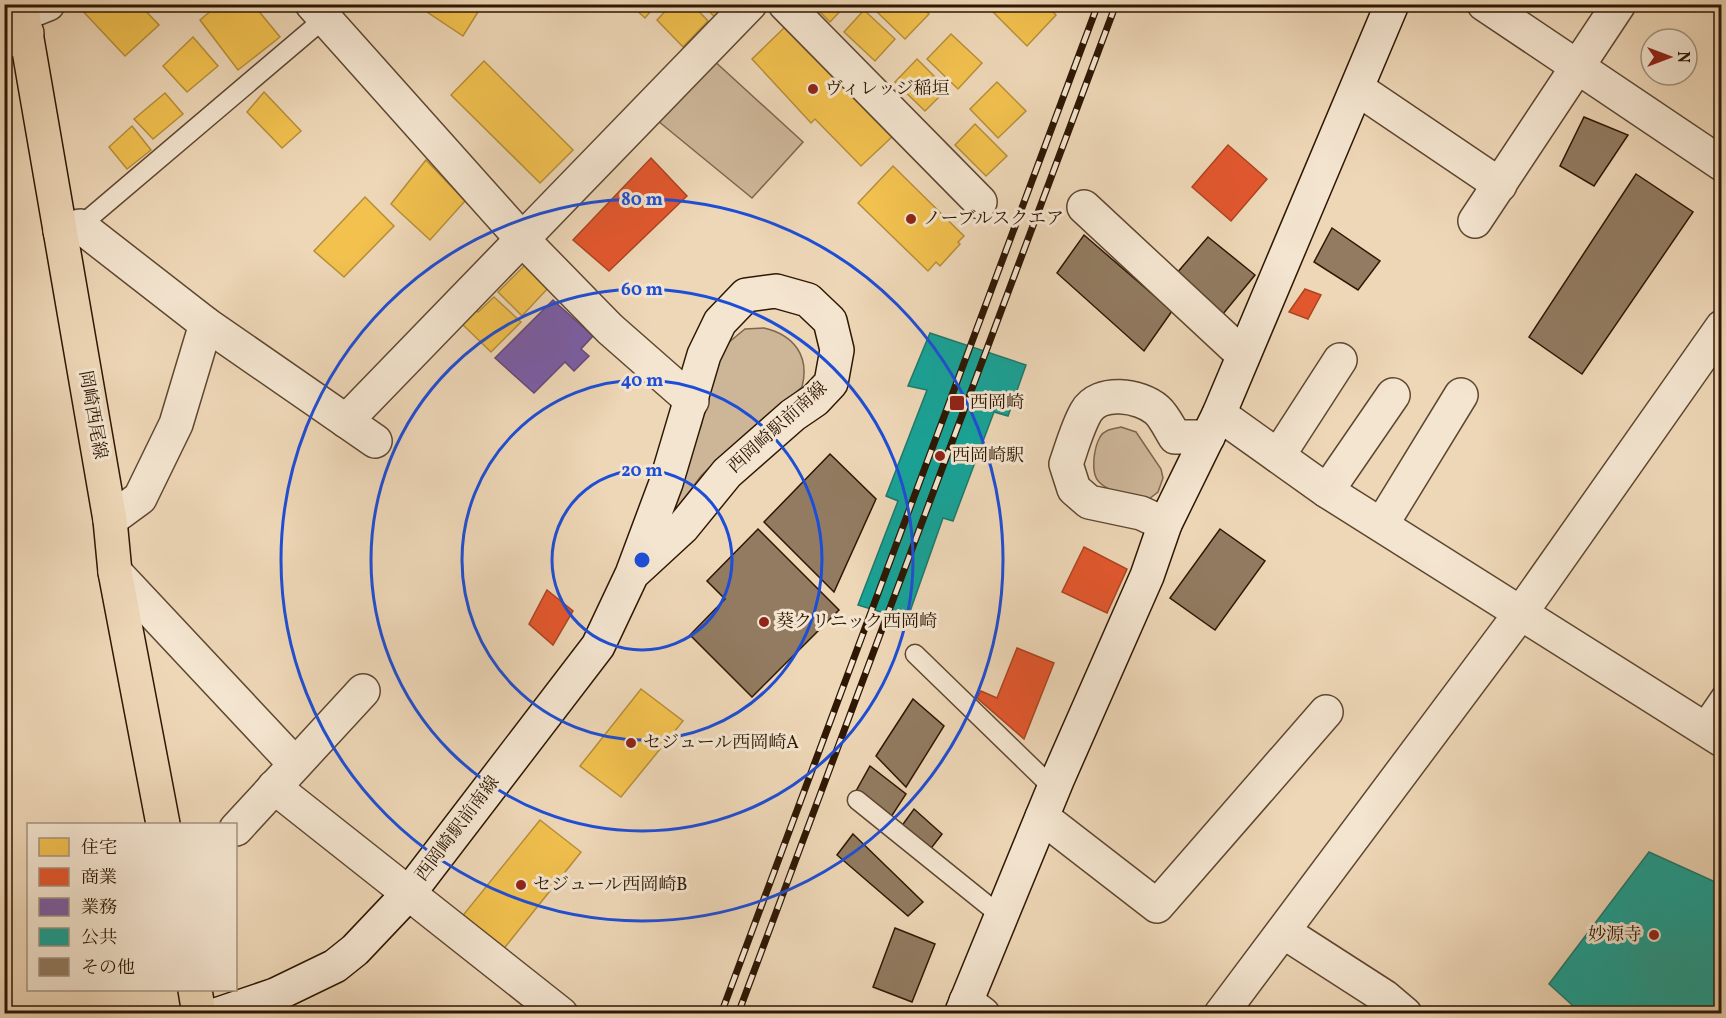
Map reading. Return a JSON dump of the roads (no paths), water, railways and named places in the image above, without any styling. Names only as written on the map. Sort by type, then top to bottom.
[{"type":"main road","name":"岡崎西尾線","points":[[25,20],[70,228],[115,572],[163,823]]},
{"type":"main road","points":[[195,991],[199,1014]]},
{"type":"street","points":[[346,421],[750,4]]},
{"type":"street","points":[[785,4],[981,202]]},
{"type":"street","points":[[970,1009],[1001,916],[1048,803],[1147,576],[1165,525],[1213,425],[1358,89],[1392,4]]},
{"type":"street","points":[[1484,4],[1722,164]]},
{"type":"street","points":[[1475,221],[1619,4]]},
{"type":"street","points":[[319,11],[522,238],[610,329],[692,401]]},
{"type":"street","points":[[1358,89],[1500,184]]},
{"type":"street","points":[[1084,207],[1242,354]]},
{"type":"street","points":[[70,228],[375,441]]},
{"type":"street","name":"西岡崎駅前南線","points":[[219,1014],[275,995],[335,966],[356,950],[409,893],[598,646],[632,573],[666,483],[704,355],[720,322],[746,295],[776,291],[808,300],[830,321],[837,350],[831,383],[815,400],[777,429],[727,473],[683,527],[632,573]]},
{"type":"street","points":[[110,520],[140,498],[166,445],[176,424],[206,324]]},
{"type":"street","points":[[1221,1014],[1520,614],[1722,327]]},
{"type":"street","points":[[1278,456],[1340,360]]},
{"type":"street","points":[[1327,491],[1393,395]]},
{"type":"street","points":[[1382,524],[1461,395]]},
{"type":"street","points":[[1165,525],[1141,513],[1089,502],[1074,489],[1066,464],[1087,410],[1100,399],[1120,397],[1134,399],[1157,410],[1175,437],[1213,425],[1278,456],[1327,491],[1711,733]]},
{"type":"street","points":[[115,572],[285,775],[409,893],[561,1014]]},
{"type":"street","points":[[237,828],[363,691]]},
{"type":"street","points":[[1048,803],[1157,906],[1326,712]]},
{"type":"street","points":[[1284,932],[1385,997],[1405,1014]]},
{"type":"lane","points":[[70,228],[319,11]]},
{"type":"lane","points":[[915,654],[1048,803]]},
{"type":"lane","points":[[1711,733],[1722,694]]},
{"type":"lane","points":[[857,800],[1001,916]]},
{"type":"railway","points":[[721,1014],[1098,4]]},
{"type":"railway","points":[[738,1014],[1116,4]]},
{"type":"place","name":"ヴィレッジ稲垣","points":[[813,89]]},
{"type":"place","name":"ノーブルスクエア","points":[[911,219]]},
{"type":"place","name":"西岡崎","points":[[957,403]]},
{"type":"place","name":"西岡崎駅","points":[[940,456]]},
{"type":"place","name":"葵クリニック西岡崎","points":[[764,622]]},
{"type":"place","name":"セジュール西岡崎A","points":[[631,743]]},
{"type":"place","name":"セジュール西岡崎B","points":[[521,885]]},
{"type":"place","name":"妙源寺","points":[[1654,935]]}]
